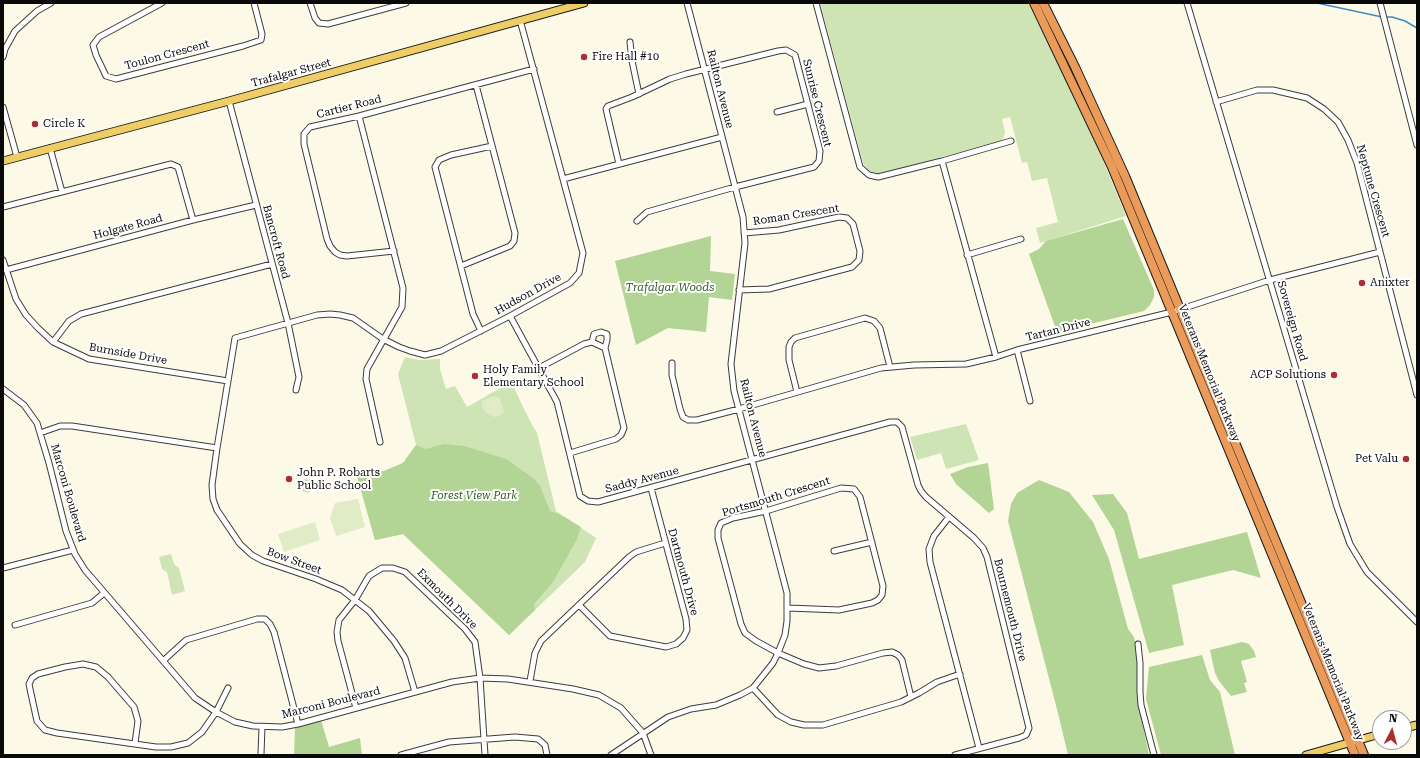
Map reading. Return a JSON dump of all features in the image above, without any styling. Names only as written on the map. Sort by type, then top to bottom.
[{"type":"highway","name":"Veterans Memorial Parkway","points":[[1034,3],[1112,167],[1177,311]]},
{"type":"highway","name":"Veterans Memorial Parkway","points":[[1043,3],[1075,67],[1125,176],[1177,311],[1354,742],[1364,755]]},
{"type":"highway","name":"Veterans Memorial Parkway","points":[[1354,742],[1355,755]]},
{"type":"main road","name":"Trafalgar Street","points":[[3,161],[229,101],[580,4]]},
{"type":"main road","points":[[1306,755],[1372,736]]},
{"type":"street","points":[[3,57],[5,49],[15,31],[37,11],[52,3]]},
{"type":"street","name":"Toulon Crescent","points":[[162,3],[99,37],[93,45],[106,76],[116,79],[261,40],[262,34],[254,3]]},
{"type":"street","points":[[310,3],[315,18],[319,23],[328,24],[406,3]]},
{"type":"street","name":"Railton Avenue","points":[[610,755],[668,717],[690,709],[716,705],[753,688],[773,663],[778,653],[785,635],[788,608],[787,593],[734,391],[731,364],[745,243],[743,217],[687,3]]},
{"type":"street","points":[[816,3],[860,167],[869,175],[878,177],[942,161],[1011,141]]},
{"type":"street","name":"Sovereign Road","points":[[1187,3],[1337,507],[1350,544],[1367,572],[1417,622]]},
{"type":"street","points":[[1380,4],[1417,145]]},
{"type":"street","name":"Hudson Drive","points":[[288,323],[317,315],[330,314],[353,318],[383,339],[410,351],[425,355],[441,351],[510,316],[570,283],[579,273],[583,253],[520,20]]},
{"type":"street","points":[[630,42],[632,61],[639,94]]},
{"type":"street","name":"Sunrise Crescent","points":[[619,164],[606,109],[670,79],[786,50],[795,55],[820,151],[819,161],[814,167],[735,187]]},
{"type":"street","name":"Cartier Road","points":[[394,252],[347,256],[340,255],[330,246],[304,144],[304,134],[310,127],[359,116],[534,69]]},
{"type":"street","points":[[462,266],[510,246],[514,241],[515,232],[476,85]]},
{"type":"street","name":"Neptune Crescent","points":[[1216,102],[1257,90],[1273,90],[1307,98],[1324,109],[1338,122],[1348,140],[1357,163],[1417,395]]},
{"type":"street","name":"Bancroft Road","points":[[229,101],[288,323],[299,377],[296,390]]},
{"type":"street","points":[[777,112],[808,104]]},
{"type":"street","points":[[3,107],[17,157]]},
{"type":"street","points":[[359,116],[403,288],[402,307],[367,369],[366,379],[380,442]]},
{"type":"street","points":[[563,178],[722,137]]},
{"type":"street","points":[[481,330],[473,314],[462,266],[435,167],[439,160],[451,155],[492,146]]},
{"type":"street","points":[[50,148],[62,192]]},
{"type":"street","points":[[942,161],[996,357]]},
{"type":"street","points":[[3,207],[171,164],[178,167],[193,220]]},
{"type":"street","points":[[637,221],[647,212],[735,187]]},
{"type":"street","name":"Holgate Road","points":[[6,270],[193,220],[256,205]]},
{"type":"street","name":"Roman Crescent","points":[[739,290],[769,289],[852,268],[859,260],[860,251],[853,224],[847,218],[839,217],[779,230],[744,233]]},
{"type":"street","points":[[967,255],[1021,240]]},
{"type":"street","name":"Tartan Drive","points":[[672,363],[672,375],[683,417],[688,420],[697,420],[881,368],[914,365],[966,364],[996,357],[1017,350],[1177,311],[1270,280],[1380,252]]},
{"type":"street","name":"Burnside Drive","points":[[3,260],[16,299],[26,315],[53,342],[88,360],[228,381]]},
{"type":"street","points":[[53,342],[69,321],[81,314],[272,264]]},
{"type":"street","name":"Saddy Avenue","points":[[510,316],[557,402],[580,496],[588,502],[598,502],[890,422],[897,422]]},
{"type":"street","points":[[797,392],[789,360],[789,347],[791,342],[795,338],[865,318],[874,321],[880,328],[890,367]]},
{"type":"street","name":"Bow Street","points":[[288,323],[236,338],[217,448],[212,485],[213,500],[217,510],[240,544],[252,555],[263,561],[316,578],[342,590],[369,610],[394,641],[405,658],[415,692]]},
{"type":"street","points":[[570,453],[616,439],[621,435],[624,428],[605,348],[608,340],[607,334],[601,332],[594,334],[592,342]]},
{"type":"street","points":[[539,368],[584,344],[592,342],[605,348]]},
{"type":"street","points":[[1017,350],[1030,401]]},
{"type":"street","name":"Marconi Boulevard","points":[[3,389],[24,405],[37,423],[66,531],[73,550],[85,570],[195,698],[216,712],[235,722],[262,727],[282,727],[452,682],[480,678],[530,681],[599,695],[621,708],[643,733],[651,755]]},
{"type":"street","name":"Bournemouth Drive","points":[[897,422],[902,427],[921,491],[974,538],[983,548],[987,557],[1029,728],[1026,735],[1019,738],[956,755]]},
{"type":"street","points":[[40,433],[60,426],[72,426],[217,448]]},
{"type":"street","name":"Dartmouth Drive","points":[[579,605],[610,636],[666,647],[676,644],[683,638],[687,630],[686,624],[651,488]]},
{"type":"street","name":"Portsmouth Crescent","points":[[788,608],[839,610],[872,603],[878,600],[882,595],[883,586],[872,542],[860,497],[854,489],[841,488],[766,511],[733,518],[721,523],[718,530],[718,538],[741,624],[746,633],[756,641],[778,653],[804,664],[819,668],[836,666],[883,653],[892,652],[898,654],[902,660],[911,697]]},
{"type":"street","points":[[949,517],[934,536],[929,549],[930,562],[979,748]]},
{"type":"street","points":[[834,551],[872,542]]},
{"type":"street","points":[[530,681],[535,653],[541,641],[629,557],[636,552],[665,543]]},
{"type":"street","points":[[3,568],[73,550]]},
{"type":"street","name":"Exmouth Drive","points":[[356,708],[336,632],[339,620],[355,600],[369,576],[382,568],[393,568],[405,572],[465,629],[475,642],[480,678],[485,755]]},
{"type":"street","points":[[15,625],[92,603],[104,593]]},
{"type":"street","points":[[163,661],[186,640],[257,619],[265,619],[270,624],[274,632],[298,724]]},
{"type":"street","points":[[1138,644],[1141,704],[1154,755]]},
{"type":"street","points":[[135,743],[138,721],[134,707],[108,677],[96,667],[83,664],[65,667],[38,674],[32,678],[30,689],[37,721],[45,730],[57,733],[164,747],[180,746],[188,743],[202,732],[216,712],[228,688]]},
{"type":"street","points":[[753,688],[778,715],[791,722],[804,725],[823,725],[901,702],[937,682],[960,674]]},
{"type":"street","points":[[261,754],[262,727]]},
{"type":"street","points":[[401,755],[449,742],[515,737],[538,739],[545,745],[547,755]]},
{"type":"green space","points":[[820,3],[1028,3],[1076,101],[1126,216],[1040,243],[1036,228],[1058,222],[1047,178],[1032,181],[1027,162],[1022,163],[1010,117],[1002,119],[1005,131],[1004,137],[1001,141],[880,174],[870,171],[864,165],[861,155]]},
{"type":"green space","points":[[1123,219],[1154,290],[1154,297],[1150,305],[1144,311],[1057,332],[1029,254],[1039,249],[1046,241]]},
{"type":"green space","name":"Trafalgar Woods","points":[[711,236],[710,271],[735,274],[732,300],[709,297],[706,332],[668,328],[636,345],[615,261]]},
{"type":"green space","name":"Forest View Park","points":[[405,357],[419,360],[440,359],[440,369],[446,389],[455,386],[467,407],[511,382],[537,433],[556,511],[596,538],[585,562],[509,635],[403,534],[375,540],[355,469],[364,472],[384,471],[403,463],[416,445],[398,374]]},
{"type":"green space","points":[[494,396],[500,398],[504,411],[500,416],[494,417],[485,412],[482,406],[482,401]]},
{"type":"green space","points":[[966,424],[979,460],[946,469],[941,453],[917,460],[910,437]]},
{"type":"green space","name":"Forest View Park","points":[[444,444],[464,446],[506,459],[533,478],[540,486],[550,511],[561,515],[581,527],[576,541],[553,582],[534,604],[535,610],[509,635],[403,534],[375,540],[355,469],[364,472],[384,471],[403,463],[416,445],[426,449]]},
{"type":"green space","points":[[988,463],[994,509],[989,513],[956,484],[950,474],[968,467]]},
{"type":"green space","points":[[304,479],[311,480],[309,493],[302,491]]},
{"type":"green space","points":[[1039,480],[1069,492],[1093,522],[1109,559],[1128,629],[1134,637],[1137,652],[1138,702],[1149,755],[1068,755],[1008,521],[1011,504],[1017,493]]},
{"type":"green space","points":[[1113,494],[1127,513],[1139,559],[1247,532],[1261,578],[1233,570],[1172,585],[1184,645],[1149,653],[1114,530],[1092,495]]},
{"type":"green space","points":[[358,499],[365,527],[336,536],[330,518],[335,503]]},
{"type":"green space","points":[[315,522],[320,540],[284,552],[278,534]]},
{"type":"green space","points":[[171,554],[174,564],[179,568],[185,591],[172,595],[167,572],[162,569],[159,557]]},
{"type":"green space","points":[[1242,642],[1249,644],[1256,657],[1241,661],[1247,682],[1244,683],[1247,692],[1231,696],[1219,681],[1215,673],[1210,650]]},
{"type":"green space","points":[[1202,655],[1210,680],[1220,692],[1235,755],[1161,755],[1146,699],[1149,667]]},
{"type":"green space","points":[[321,720],[329,747],[360,738],[362,755],[294,755],[295,727]]},
{"type":"waterway","points":[[1317,3],[1382,17]]},
{"type":"waterway","points":[[1386,17],[1392,17],[1405,21],[1417,28]]},
{"type":"place","name":"Fire Hall #10","points":[[584,57]]},
{"type":"place","name":"Circle K","points":[[35,124]]},
{"type":"place","name":"Anixter","points":[[1362,283]]},
{"type":"place","name":"ACP Solutions","points":[[1334,375]]},
{"type":"place","name":"Holy Family Elementary School","points":[[475,376]]},
{"type":"place","name":"Pet Valu","points":[[1406,459]]},
{"type":"place","name":"John P. Robarts Public School","points":[[289,479]]}]
